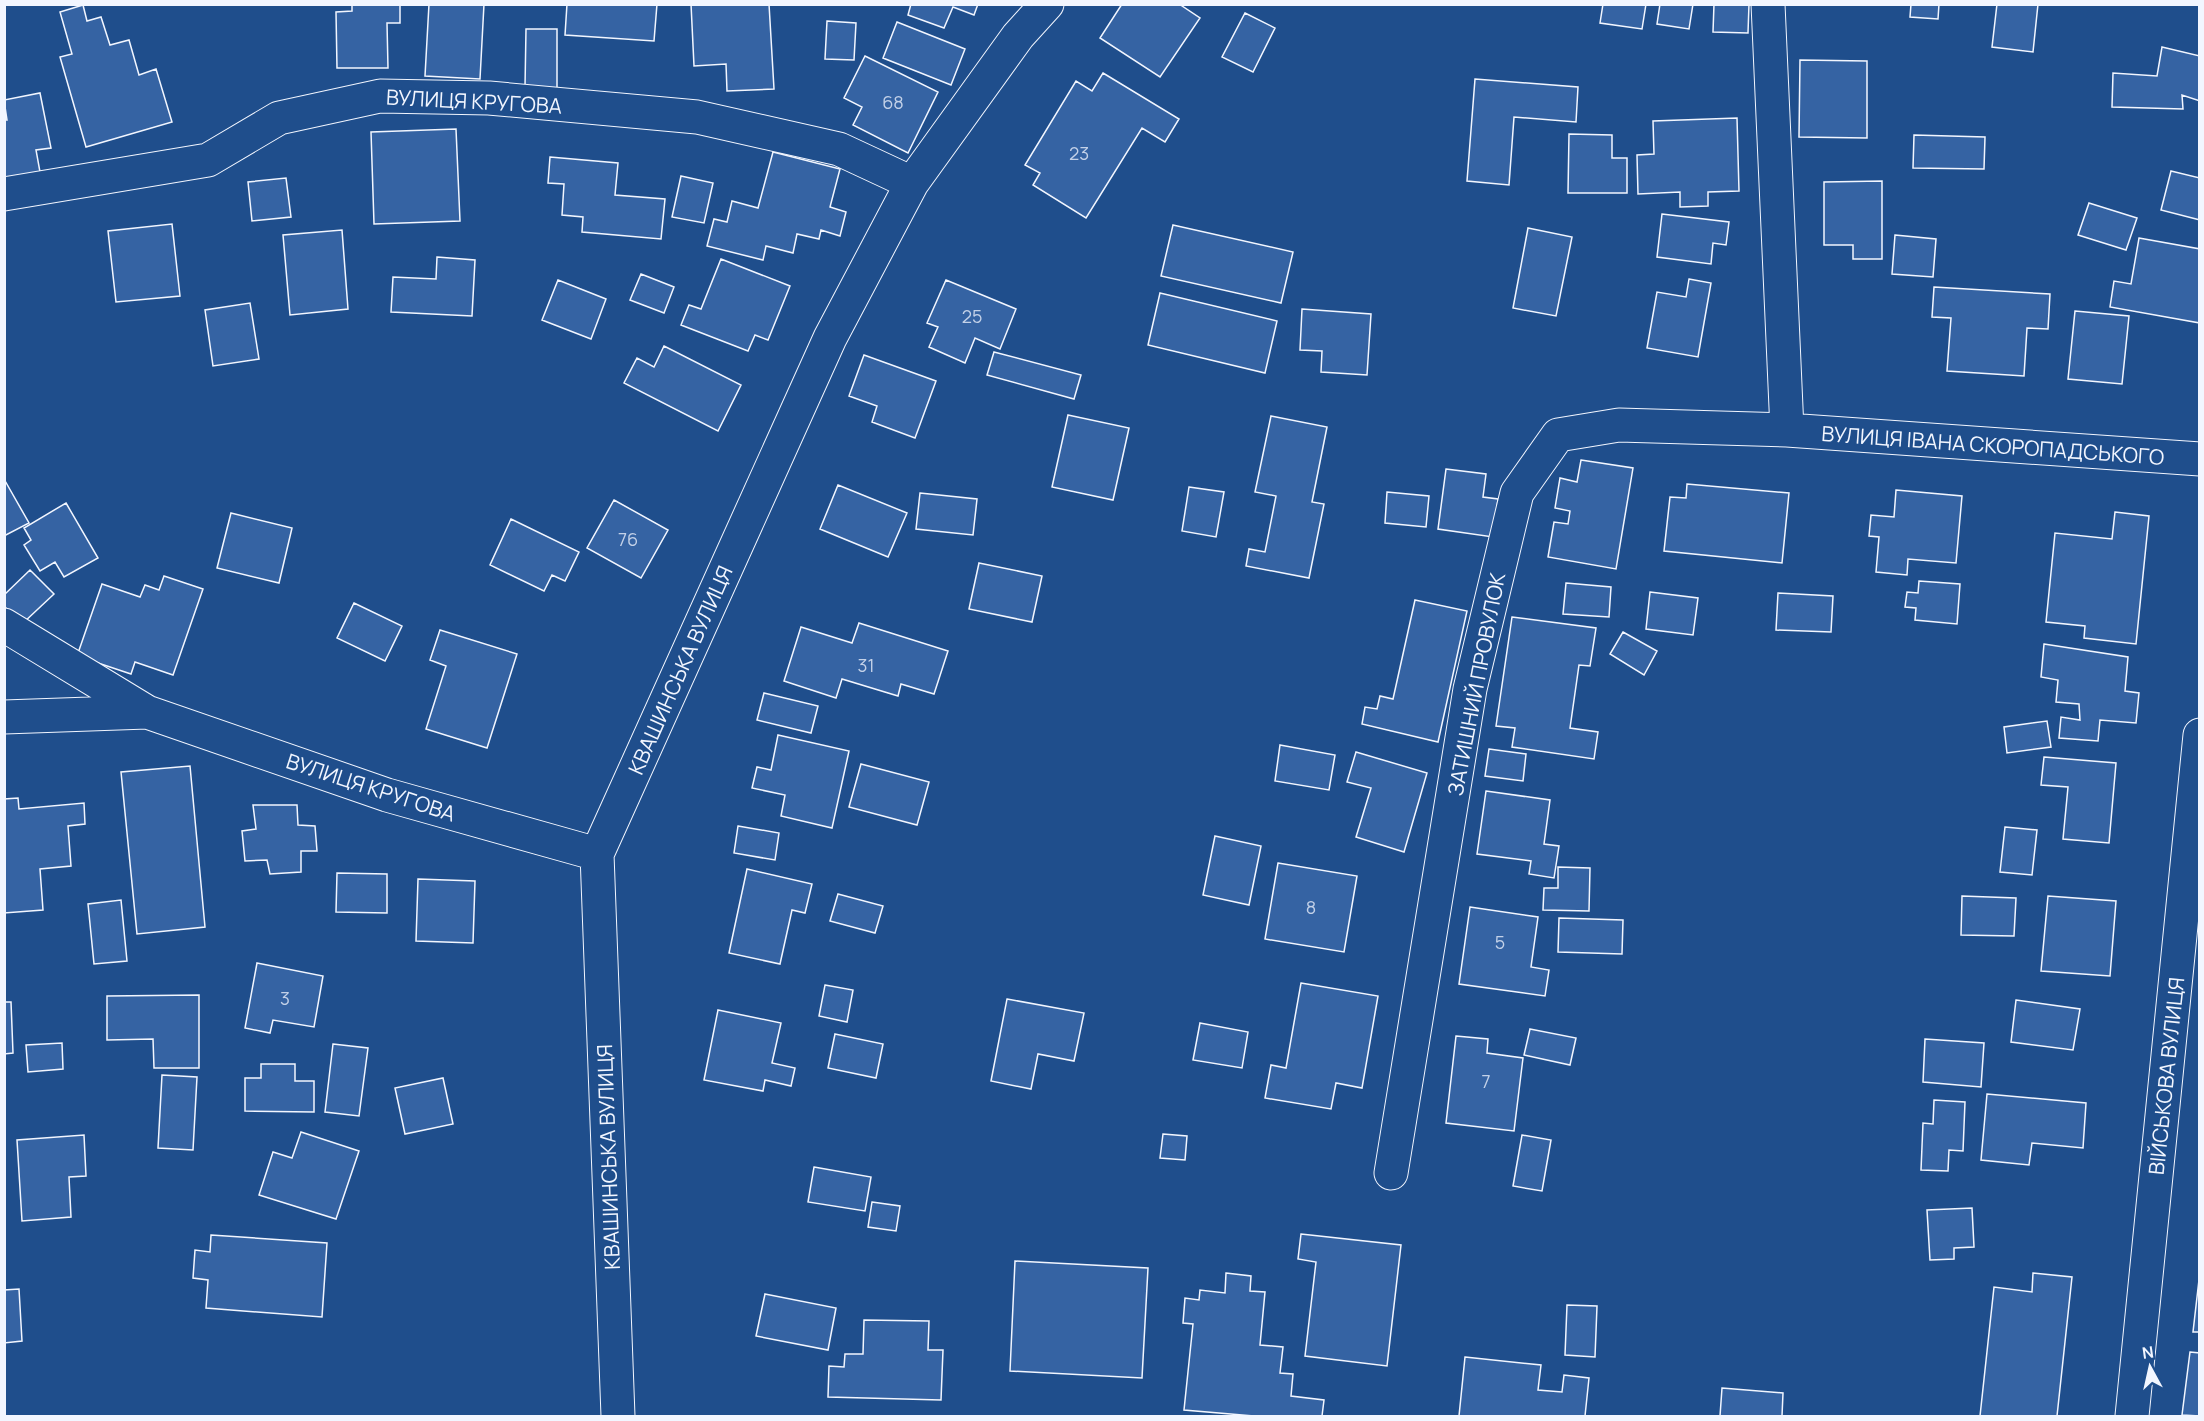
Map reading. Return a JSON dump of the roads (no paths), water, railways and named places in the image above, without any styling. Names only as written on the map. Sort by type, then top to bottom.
[{"type":"street","name":"КВАШИНСЬКА ВУЛИЦЯ","points":[[618,1416],[597,854],[830,338],[912,183],[1018,36],[1047,4]]},
{"type":"street","points":[[1768,4],[1787,430]]},
{"type":"street","name":"ВУЛИЦЯ КРУГОВА","points":[[4,194],[208,160],[279,118],[380,96],[489,98],[697,117],[839,149],[912,183]]},
{"type":"street","name":"ЗАТИШНИЙ ПРОВУЛОК","points":[[1391,1173],[1470,688],[1517,493],[1558,435],[1619,425],[1787,430]]},
{"type":"street","name":"ВУЛИЦЯ ІВАНА СКОРОПАДСЬКОГО","points":[[1787,430],[2199,459]]},
{"type":"street","name":"ВУЛИЦЯ КРУГОВА","points":[[4,625],[147,712],[387,795],[597,854]]},
{"type":"street","name":"ВУЛИЦЯ КРУГОВА","points":[[4,717],[147,712]]},
{"type":"street","name":"ВІЙСЬКОВА ВУЛИЦЯ","points":[[2132,1416],[2199,735]]}]
